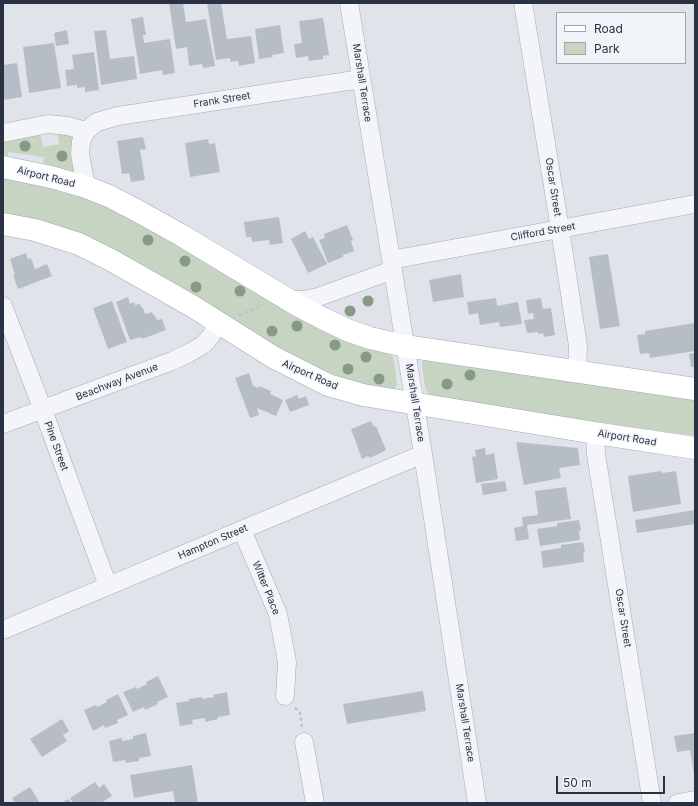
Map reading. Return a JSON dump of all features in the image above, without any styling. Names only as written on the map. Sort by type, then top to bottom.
[{"type":"main road","name":"Airport Road","points":[[3,167],[51,177],[86,187],[109,196],[212,253],[299,306],[347,330],[370,338],[405,346],[695,389]]},
{"type":"main road","name":"Airport Road","points":[[3,224],[35,230],[79,244],[111,260],[192,306],[273,357],[328,385],[363,395],[415,404],[595,434],[695,448]]},
{"type":"street","name":"Marshall Terrace","points":[[348,3],[415,404],[478,803]]},
{"type":"street","name":"Oscar Street","points":[[523,3],[578,346],[576,372]]},
{"type":"street","name":"Frank Street","points":[[86,130],[97,122],[118,116],[361,79]]},
{"type":"street","points":[[3,133],[48,124],[86,130],[81,142],[80,154],[86,187]]},
{"type":"street","name":"Clifford Street","points":[[392,265],[560,228],[695,204]]},
{"type":"street","points":[[286,298],[304,300],[318,297],[392,265]]},
{"type":"street","name":"Pine Street","points":[[3,306],[108,586]]},
{"type":"street","name":"Beachway Avenue","points":[[3,424],[165,364],[202,345],[222,325]]},
{"type":"street","name":"Oscar Street","points":[[595,434],[596,454],[652,803]]},
{"type":"street","name":"Hampton Street","points":[[3,630],[423,454]]},
{"type":"street","name":"Witter Place","points":[[242,530],[278,614],[287,662],[285,696]]},
{"type":"street","points":[[304,742],[315,803]]},
{"type":"street","points":[[678,803],[695,800]]},
{"type":"path","points":[[222,325],[235,316],[286,298]]},
{"type":"path","points":[[285,696],[300,713],[304,742]]},
{"type":"green space","points":[[57,131],[70,134],[74,138],[77,173],[43,163],[44,157],[8,152],[8,156],[3,155],[3,141],[40,134],[43,147],[59,144]]},
{"type":"green space","points":[[3,177],[62,190],[93,201],[126,216],[388,353],[392,356],[394,361],[397,384],[396,387],[393,390],[386,390],[340,377],[300,360],[3,215]]},
{"type":"green space","points":[[428,359],[695,399],[695,436],[488,406],[430,396],[425,387],[422,366],[422,362]]},
{"type":"building","points":[[169,3],[183,3],[186,22],[206,19],[215,66],[203,68],[202,64],[189,66],[187,47],[176,49]]},
{"type":"building","points":[[207,3],[221,3],[227,39],[251,36],[255,63],[239,66],[238,61],[231,62],[230,58],[216,60]]},
{"type":"building","points":[[143,17],[146,35],[143,35],[144,43],[170,39],[175,73],[163,75],[162,70],[140,74],[131,19]]},
{"type":"building","points":[[323,18],[329,55],[323,56],[323,59],[309,61],[308,56],[296,58],[294,44],[302,43],[299,21]]},
{"type":"building","points":[[280,25],[284,53],[272,55],[273,57],[259,59],[255,29]]},
{"type":"building","points":[[67,30],[69,44],[56,46],[54,33]]},
{"type":"building","points":[[106,30],[110,59],[134,56],[137,79],[101,85],[94,31]]},
{"type":"building","points":[[54,43],[61,88],[29,93],[23,47]]},
{"type":"building","points":[[94,52],[99,90],[85,92],[85,87],[77,88],[77,85],[67,86],[65,70],[74,69],[72,55]]},
{"type":"building","points":[[17,63],[22,97],[3,100],[3,65]]},
{"type":"building","points":[[143,137],[146,149],[140,150],[145,180],[131,182],[129,173],[122,174],[117,141]]},
{"type":"building","points":[[208,139],[209,144],[215,143],[220,172],[190,177],[185,143]]},
{"type":"building","points":[[279,217],[283,243],[270,245],[269,240],[252,242],[251,237],[246,237],[244,222]]},
{"type":"building","points":[[347,225],[353,240],[351,241],[354,251],[328,263],[319,240],[325,238],[324,234]]},
{"type":"building","points":[[305,231],[309,239],[313,237],[327,264],[308,273],[291,239]]},
{"type":"building","points":[[26,253],[28,259],[31,258],[35,269],[47,264],[52,276],[18,289],[13,275],[15,275],[10,259]]},
{"type":"building","points":[[608,254],[620,326],[600,329],[589,257]]},
{"type":"building","points":[[461,274],[464,297],[433,302],[429,280]]},
{"type":"building","points":[[128,297],[130,304],[134,302],[135,305],[140,304],[145,314],[152,312],[157,320],[162,319],[166,330],[142,339],[141,337],[130,340],[116,302]]},
{"type":"building","points":[[496,298],[497,306],[518,302],[522,324],[500,327],[499,322],[480,325],[478,313],[469,315],[467,302]]},
{"type":"building","points":[[541,298],[543,309],[551,308],[555,335],[544,337],[543,333],[527,333],[524,320],[534,319],[533,313],[528,314],[526,300]]},
{"type":"building","points":[[112,301],[127,342],[108,349],[93,308]]},
{"type":"building","points":[[695,323],[695,351],[650,358],[649,353],[640,354],[637,335],[645,334],[645,331]]},
{"type":"building","points":[[695,353],[695,367],[691,367],[689,354]]},
{"type":"building","points":[[249,373],[253,386],[259,388],[259,386],[271,391],[270,394],[283,400],[276,416],[257,408],[259,415],[250,418],[235,378]]},
{"type":"building","points":[[297,395],[299,399],[306,396],[309,405],[290,412],[285,400]]},
{"type":"building","points":[[371,421],[374,427],[376,426],[386,450],[370,458],[368,456],[362,459],[351,429]]},
{"type":"building","points":[[516,442],[578,448],[580,465],[559,468],[561,478],[524,485]]},
{"type":"building","points":[[485,448],[486,455],[494,453],[498,479],[476,483],[472,457],[476,456],[475,450]]},
{"type":"building","points":[[661,471],[662,473],[676,471],[681,504],[633,512],[628,476]]},
{"type":"building","points":[[505,481],[507,491],[483,495],[481,484]]},
{"type":"building","points":[[566,487],[571,519],[527,525],[529,539],[516,541],[514,528],[523,526],[522,517],[538,515],[535,491]]},
{"type":"building","points":[[695,510],[695,524],[637,533],[635,520]]},
{"type":"building","points":[[579,520],[581,530],[579,531],[580,540],[540,546],[537,529],[557,526],[557,523]]},
{"type":"building","points":[[583,542],[585,552],[583,553],[584,562],[543,568],[541,551],[561,548],[561,545]]},
{"type":"building","points":[[158,676],[168,697],[145,710],[144,707],[133,712],[123,692],[136,687],[137,689],[147,684],[146,682]]},
{"type":"building","points":[[423,691],[426,711],[347,724],[343,704]]},
{"type":"building","points":[[227,692],[230,715],[218,717],[218,719],[205,722],[205,718],[192,720],[193,724],[180,726],[176,703],[189,701],[189,699],[214,697],[213,695]]},
{"type":"building","points":[[118,694],[128,715],[117,720],[118,723],[105,728],[104,725],[93,731],[84,710],[96,705],[97,707],[107,702],[106,700]]},
{"type":"building","points":[[62,719],[69,731],[63,735],[67,741],[42,757],[30,739]]},
{"type":"building","points":[[146,733],[151,756],[139,758],[139,761],[126,763],[125,760],[113,762],[109,741],[122,738],[122,741],[133,739],[133,736]]},
{"type":"building","points":[[695,733],[694,774],[690,750],[677,752],[674,736]]},
{"type":"building","points":[[192,765],[198,803],[175,803],[173,791],[134,798],[130,775]]},
{"type":"building","points":[[95,782],[99,788],[104,784],[112,796],[101,803],[73,803],[70,798]]},
{"type":"building","points":[[30,787],[40,803],[15,803],[12,798]]},
{"type":"building","points":[[68,799],[71,803],[62,803]]}]
